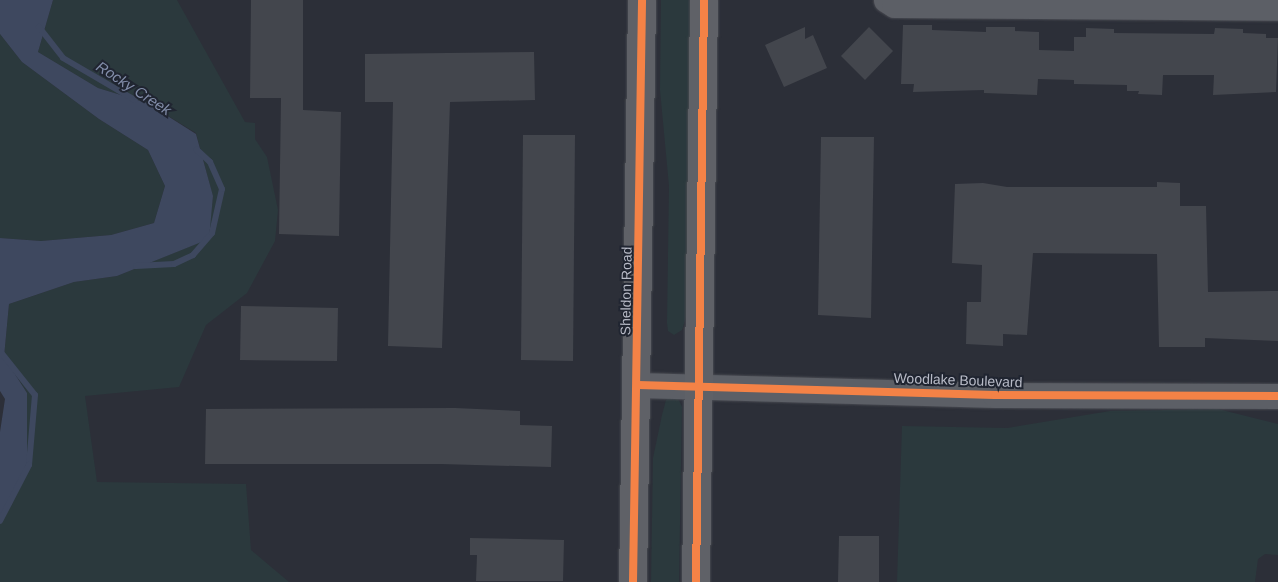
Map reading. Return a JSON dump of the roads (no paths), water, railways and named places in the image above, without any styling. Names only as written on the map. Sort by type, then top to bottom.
[{"type":"main road","name":"Sheldon Road","points":[[633,582],[638,385],[642,0]]},
{"type":"main road","points":[[696,582],[704,0]]},
{"type":"street","points":[[886,0],[894,5],[1064,4],[1278,8]]},
{"type":"street","name":"Woodlake Boulevard","points":[[638,385],[700,384],[995,395],[1278,396]]},
{"type":"water","points":[[0,0],[53,0],[38,52],[98,88],[147,103],[196,134],[213,196],[209,239],[117,276],[74,282],[9,304],[4,357],[27,393],[27,462],[12,504],[0,522],[0,432],[5,399],[0,391],[0,238],[41,241],[111,235],[154,223],[165,186],[148,150],[99,119],[22,62],[0,34]]},
{"type":"waterway","name":"Rocky Creek","points":[[39,27],[63,58],[135,100]]},
{"type":"waterway","name":"Rocky Creek","points":[[136,266],[174,264],[193,255],[212,233],[222,189],[210,162],[197,150]]},
{"type":"waterway","name":"Rocky Creek","points":[[0,351],[35,395],[29,465],[0,521]]}]
